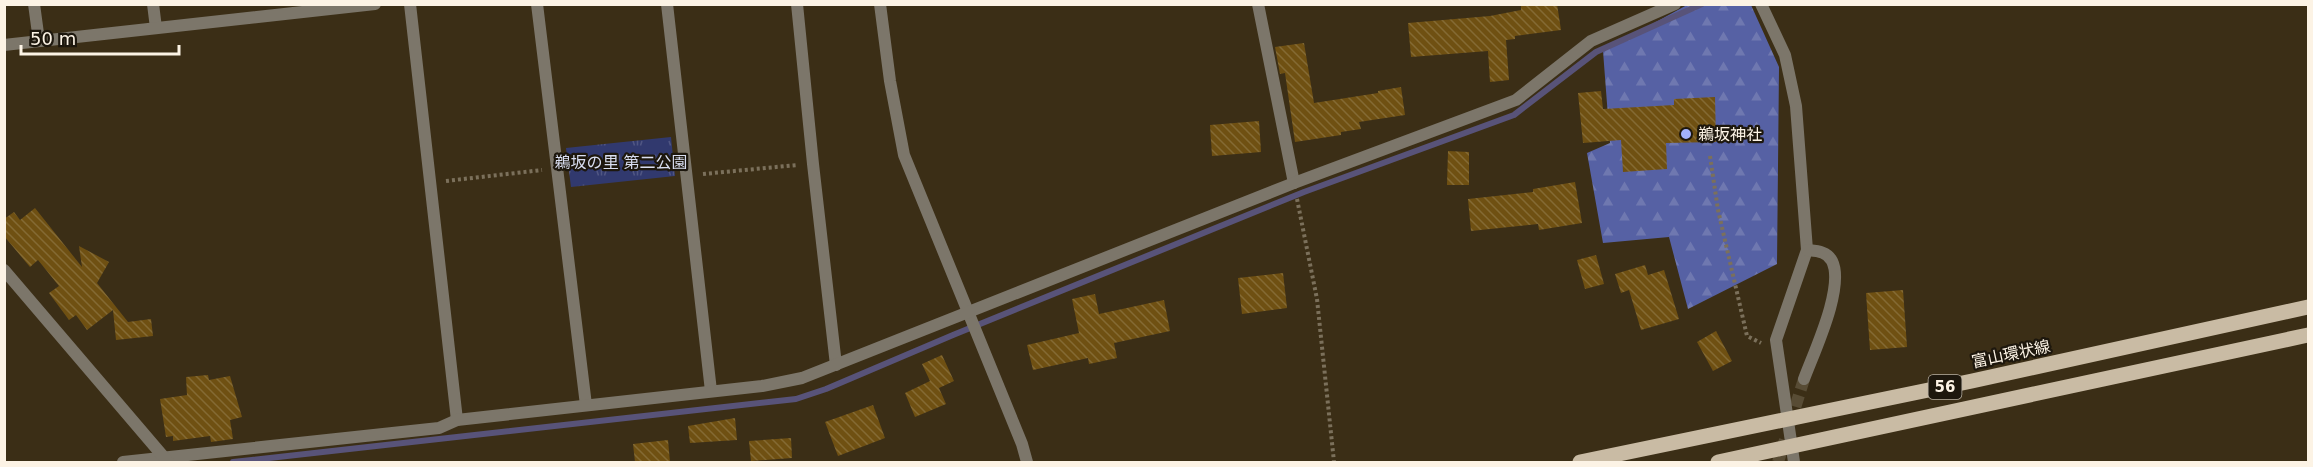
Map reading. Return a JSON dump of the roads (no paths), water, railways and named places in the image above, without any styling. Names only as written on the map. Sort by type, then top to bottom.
[{"type":"main road","name":"富山環状線","points":[[1580,462],[1972,381],[2308,307]]},
{"type":"main road","name":"56","points":[[1718,462],[2308,335]]},
{"type":"street","points":[[34,4],[39,41]]},
{"type":"street","points":[[153,4],[156,28]]},
{"type":"street","points":[[4,45],[156,28],[275,9],[375,4]]},
{"type":"street","points":[[410,4],[457,420]]},
{"type":"street","points":[[537,4],[585,405]]},
{"type":"street","points":[[667,4],[711,391]]},
{"type":"street","points":[[797,4],[836,365]]},
{"type":"street","points":[[880,4],[890,81],[904,155],[1028,462]]},
{"type":"street","points":[[1258,4],[1294,183]]},
{"type":"street","points":[[123,462],[166,461],[439,428],[457,420],[711,391],[802,378],[1294,183],[1516,100],[1591,41],[1675,4]]},
{"type":"street","points":[[1761,4],[1785,55],[1796,106],[1807,250],[1776,340],[1794,462]]},
{"type":"street","points":[[1804,379],[1833,300],[1834,274],[1832,260],[1821,251],[1807,250]]},
{"type":"street","points":[[4,270],[166,461]]},
{"type":"waterway","points":[[233,462],[796,399],[826,389],[1304,192],[1514,115],[1596,52],[1702,4]]},
{"type":"tunnel","points":[[1790,424],[1804,379]]},
{"type":"tunnel","points":[[1778,462],[1785,440]]},
{"type":"place","name":"鵜坂神社","points":[[1686,134]]},
{"type":"park label","name":"鵜坂の里 第二公園","points":[[621,162]]}]
